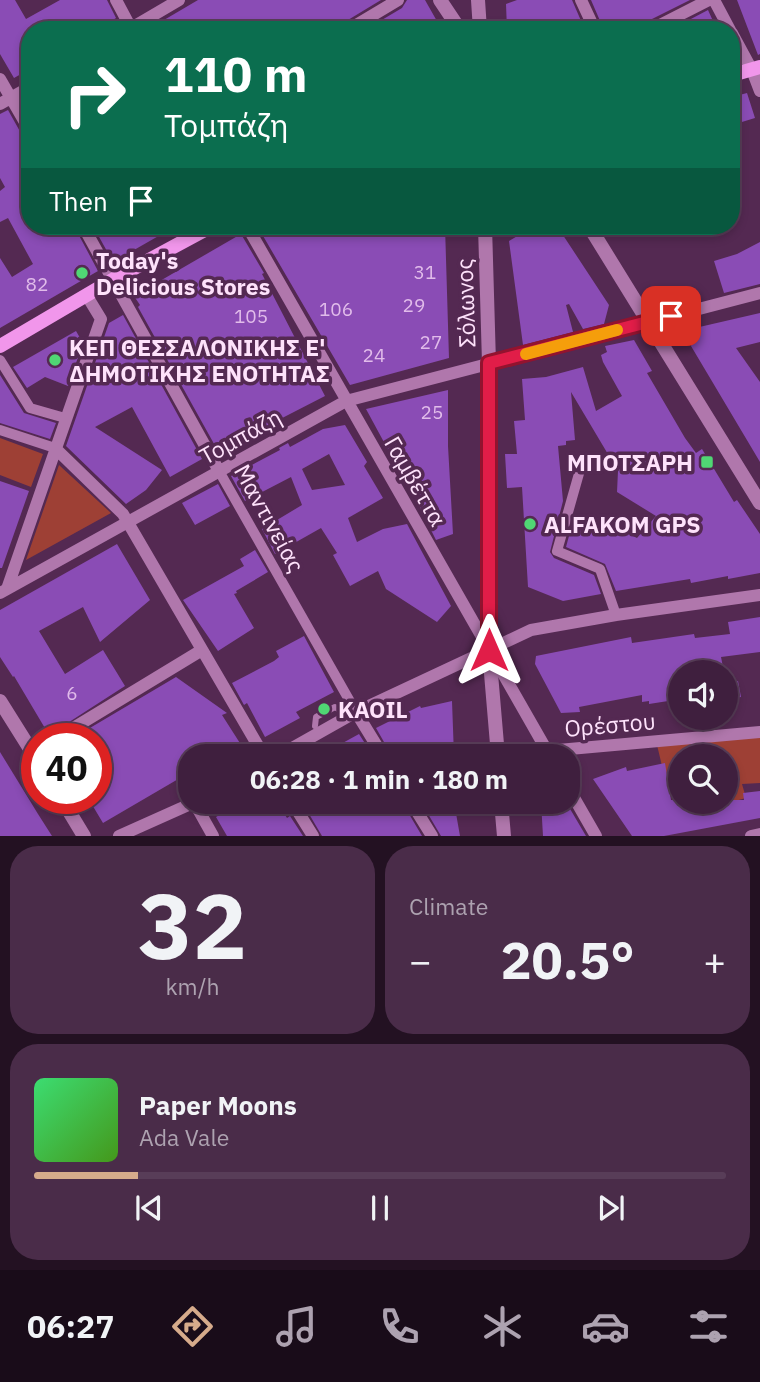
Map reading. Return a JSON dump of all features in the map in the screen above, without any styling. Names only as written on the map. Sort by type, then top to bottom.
[{"type":"main road","points":[[0,346],[195,235]]},
{"type":"street","points":[[116,0],[126,21]]},
{"type":"street","points":[[144,21],[179,0]]},
{"type":"street","points":[[363,21],[398,0]]},
{"type":"street","points":[[440,0],[454,21]]},
{"type":"street","points":[[478,0],[479,21]]},
{"type":"street","points":[[581,0],[591,21]]},
{"type":"street","points":[[668,21],[711,0],[725,21]]},
{"type":"street","points":[[740,44],[756,68],[760,91]]},
{"type":"street","points":[[0,79],[6,101],[21,120]]},
{"type":"street","name":"Μαντινείας","points":[[88,235],[352,714],[374,744]]},
{"type":"street","name":"Γαμβέττα","points":[[252,235],[543,744]]},
{"type":"street","name":"Σόλωνος","points":[[485,235],[489,363],[489,650],[497,744]]},
{"type":"street","points":[[595,235],[760,503]]},
{"type":"street","name":"Τομπάζη","points":[[4,591],[346,401],[760,293]]},
{"type":"street","points":[[4,591],[101,319],[87,296]]},
{"type":"street","points":[[0,360],[30,408],[65,418]]},
{"type":"street","points":[[0,430],[55,447],[124,514],[257,744]]},
{"type":"street","points":[[582,463],[557,551],[600,569],[617,615]]},
{"type":"street","points":[[299,744],[352,714],[531,629],[760,595]]},
{"type":"street","points":[[82,723],[202,650]]},
{"type":"street","points":[[0,701],[21,733]]},
{"type":"street","name":"Ορέστου","points":[[580,750],[760,733]]},
{"type":"street","points":[[580,808],[596,836]]},
{"type":"street","points":[[119,836],[178,810]]},
{"type":"street","points":[[71,814],[84,836]]},
{"type":"street","points":[[201,814],[213,836]]},
{"type":"street","points":[[299,814],[313,836]]},
{"type":"street","points":[[418,814],[432,836]]},
{"type":"street","points":[[502,814],[504,836]]},
{"type":"street","points":[[751,836],[760,834]]},
{"type":"lane","points":[[315,726],[316,717],[335,707],[352,714]]},
{"type":"shaded area","points":[[0,438],[43,454],[31,487],[0,475]]},
{"type":"shaded area","points":[[59,465],[111,513],[26,560]]},
{"type":"shaded area","points":[[760,736],[760,783],[742,784],[746,798],[738,800],[738,744],[668,744]]},
{"type":"shaded area","points":[[668,744],[668,791],[657,745]]},
{"type":"building","points":[[0,0],[15,0],[26,19],[60,0],[107,0],[116,18],[111,21],[21,21],[21,74],[14,78],[0,54]]},
{"type":"building","points":[[198,0],[381,0],[346,21],[162,21]]},
{"type":"building","points":[[407,0],[425,0],[437,21],[380,21],[402,8]]},
{"type":"building","points":[[517,0],[572,0],[581,21],[507,21],[506,4]]},
{"type":"building","points":[[591,0],[690,0],[648,21],[600,21]]},
{"type":"building","points":[[737,0],[760,0],[758,55]]},
{"type":"building","points":[[708,10],[713,21],[687,21]]},
{"type":"building","points":[[747,93],[755,118],[740,123],[740,95]]},
{"type":"building","points":[[8,110],[21,133],[21,235],[79,235],[98,271],[0,328],[0,258],[12,277],[33,264],[8,218],[0,222],[0,191],[5,187],[0,178],[0,114]]},
{"type":"building","points":[[98,235],[160,235],[113,262]]},
{"type":"building","points":[[242,235],[264,273],[262,274],[325,396],[218,451],[134,296]]},
{"type":"building","points":[[262,235],[445,235],[449,358],[350,385]]},
{"type":"building","points":[[519,235],[563,235],[609,305],[604,324],[583,329],[569,304],[566,305],[573,332],[523,345],[509,241]]},
{"type":"building","points":[[760,242],[760,284],[724,293],[714,261],[737,254]]},
{"type":"building","points":[[760,313],[760,342],[736,348],[760,382],[760,462],[691,346],[695,328]]},
{"type":"building","points":[[123,315],[202,459],[170,477],[132,407],[95,427],[162,470],[146,490],[126,504],[66,446],[109,323]]},
{"type":"building","points":[[76,331],[83,343],[68,386],[45,377],[27,388],[13,367]]},
{"type":"building","points":[[634,340],[652,371],[647,373],[685,438],[696,453],[702,449],[734,502],[737,500],[760,534],[760,573],[691,583],[690,579],[616,591],[605,564],[566,547],[569,536],[588,514],[637,538],[656,516],[617,492],[618,471],[571,392],[575,440],[558,446],[563,501],[550,552],[554,558],[594,575],[601,594],[563,601],[528,587],[522,487],[507,488],[505,454],[517,454],[514,421],[525,420],[522,379],[546,377],[583,367],[596,411],[622,396],[603,362],[601,355],[607,352],[605,346]]},
{"type":"building","points":[[0,375],[24,413],[56,423],[50,439],[0,423]]},
{"type":"building","points":[[448,390],[453,534],[436,540],[394,456],[392,457],[366,409]]},
{"type":"building","points":[[345,425],[367,462],[364,466],[383,498],[348,518],[357,542],[383,529],[407,524],[451,606],[437,622],[386,589],[378,571],[350,586],[333,555],[337,553],[321,528],[275,554],[262,529],[302,505],[291,477],[245,501],[231,476],[288,443],[290,447],[323,429]],"holes":[[[329,454],[345,485],[312,490],[302,469]]]},
{"type":"building","points":[[0,481],[29,491],[2,568],[0,568]]},
{"type":"building","points":[[218,484],[230,506],[195,525],[182,503]]},
{"type":"building","points":[[117,544],[150,600],[100,642],[83,607],[39,631],[65,674],[103,650],[125,686],[68,723],[42,723],[0,657],[0,610]]},
{"type":"building","points":[[255,550],[268,572],[234,594],[254,628],[218,651],[183,600],[244,566],[240,559]]},
{"type":"building","points":[[760,617],[760,652],[721,657],[722,660],[668,660],[668,701],[649,704],[649,701],[642,702],[642,695],[579,707],[580,712],[561,713],[535,664],[536,656],[631,637],[632,643],[694,634],[695,638],[730,634],[728,622]]},
{"type":"building","points":[[304,636],[334,692],[296,712],[300,718],[265,737],[247,703],[244,705],[232,683],[274,661],[279,657],[276,651]]},
{"type":"building","points":[[176,677],[227,713],[222,715],[241,744],[178,744],[178,779],[103,823],[98,814],[112,814],[112,723],[98,723]]},
{"type":"building","points":[[452,701],[454,744],[385,744],[376,728],[420,706],[421,708]]},
{"type":"building","points":[[359,734],[365,744],[341,744]]},
{"type":"building","points":[[0,752],[21,786],[21,814],[38,814],[52,836],[0,836]]},
{"type":"building","points":[[665,763],[668,814],[738,814],[738,800],[744,800],[743,793],[760,791],[760,818],[664,836],[632,836],[593,779],[626,767],[627,771]]},
{"type":"building","points":[[221,814],[284,814],[287,818],[290,816],[303,836],[227,836],[216,817]]},
{"type":"building","points":[[309,814],[409,814],[422,836],[322,836]]},
{"type":"building","points":[[428,814],[456,814],[460,836],[441,836]]},
{"type":"building","points":[[542,814],[573,814],[586,836],[543,836]]},
{"type":"slow traffic","points":[[526,354],[617,330]]},
{"type":"place","name":"Today's Delicious Stores","points":[[82,273]]},
{"type":"place","name":"ΚΕΠ ΘΕΣΣΑΛΟΝΙΚΗΣ Ε' ΔΗΜΟΤΙΚΗΣ ΕΝΟΤΗΤΑΣ","points":[[55,360]]},
{"type":"place","name":"ΜΠΟΤΣΑΡΗ","points":[[707,462]]},
{"type":"place","name":"ALFAKOM GPS","points":[[530,524]]},
{"type":"place","name":"KAOIL","points":[[324,709]]},
{"type":"route","points":[[489,650],[489,363],[671,316]]}]
